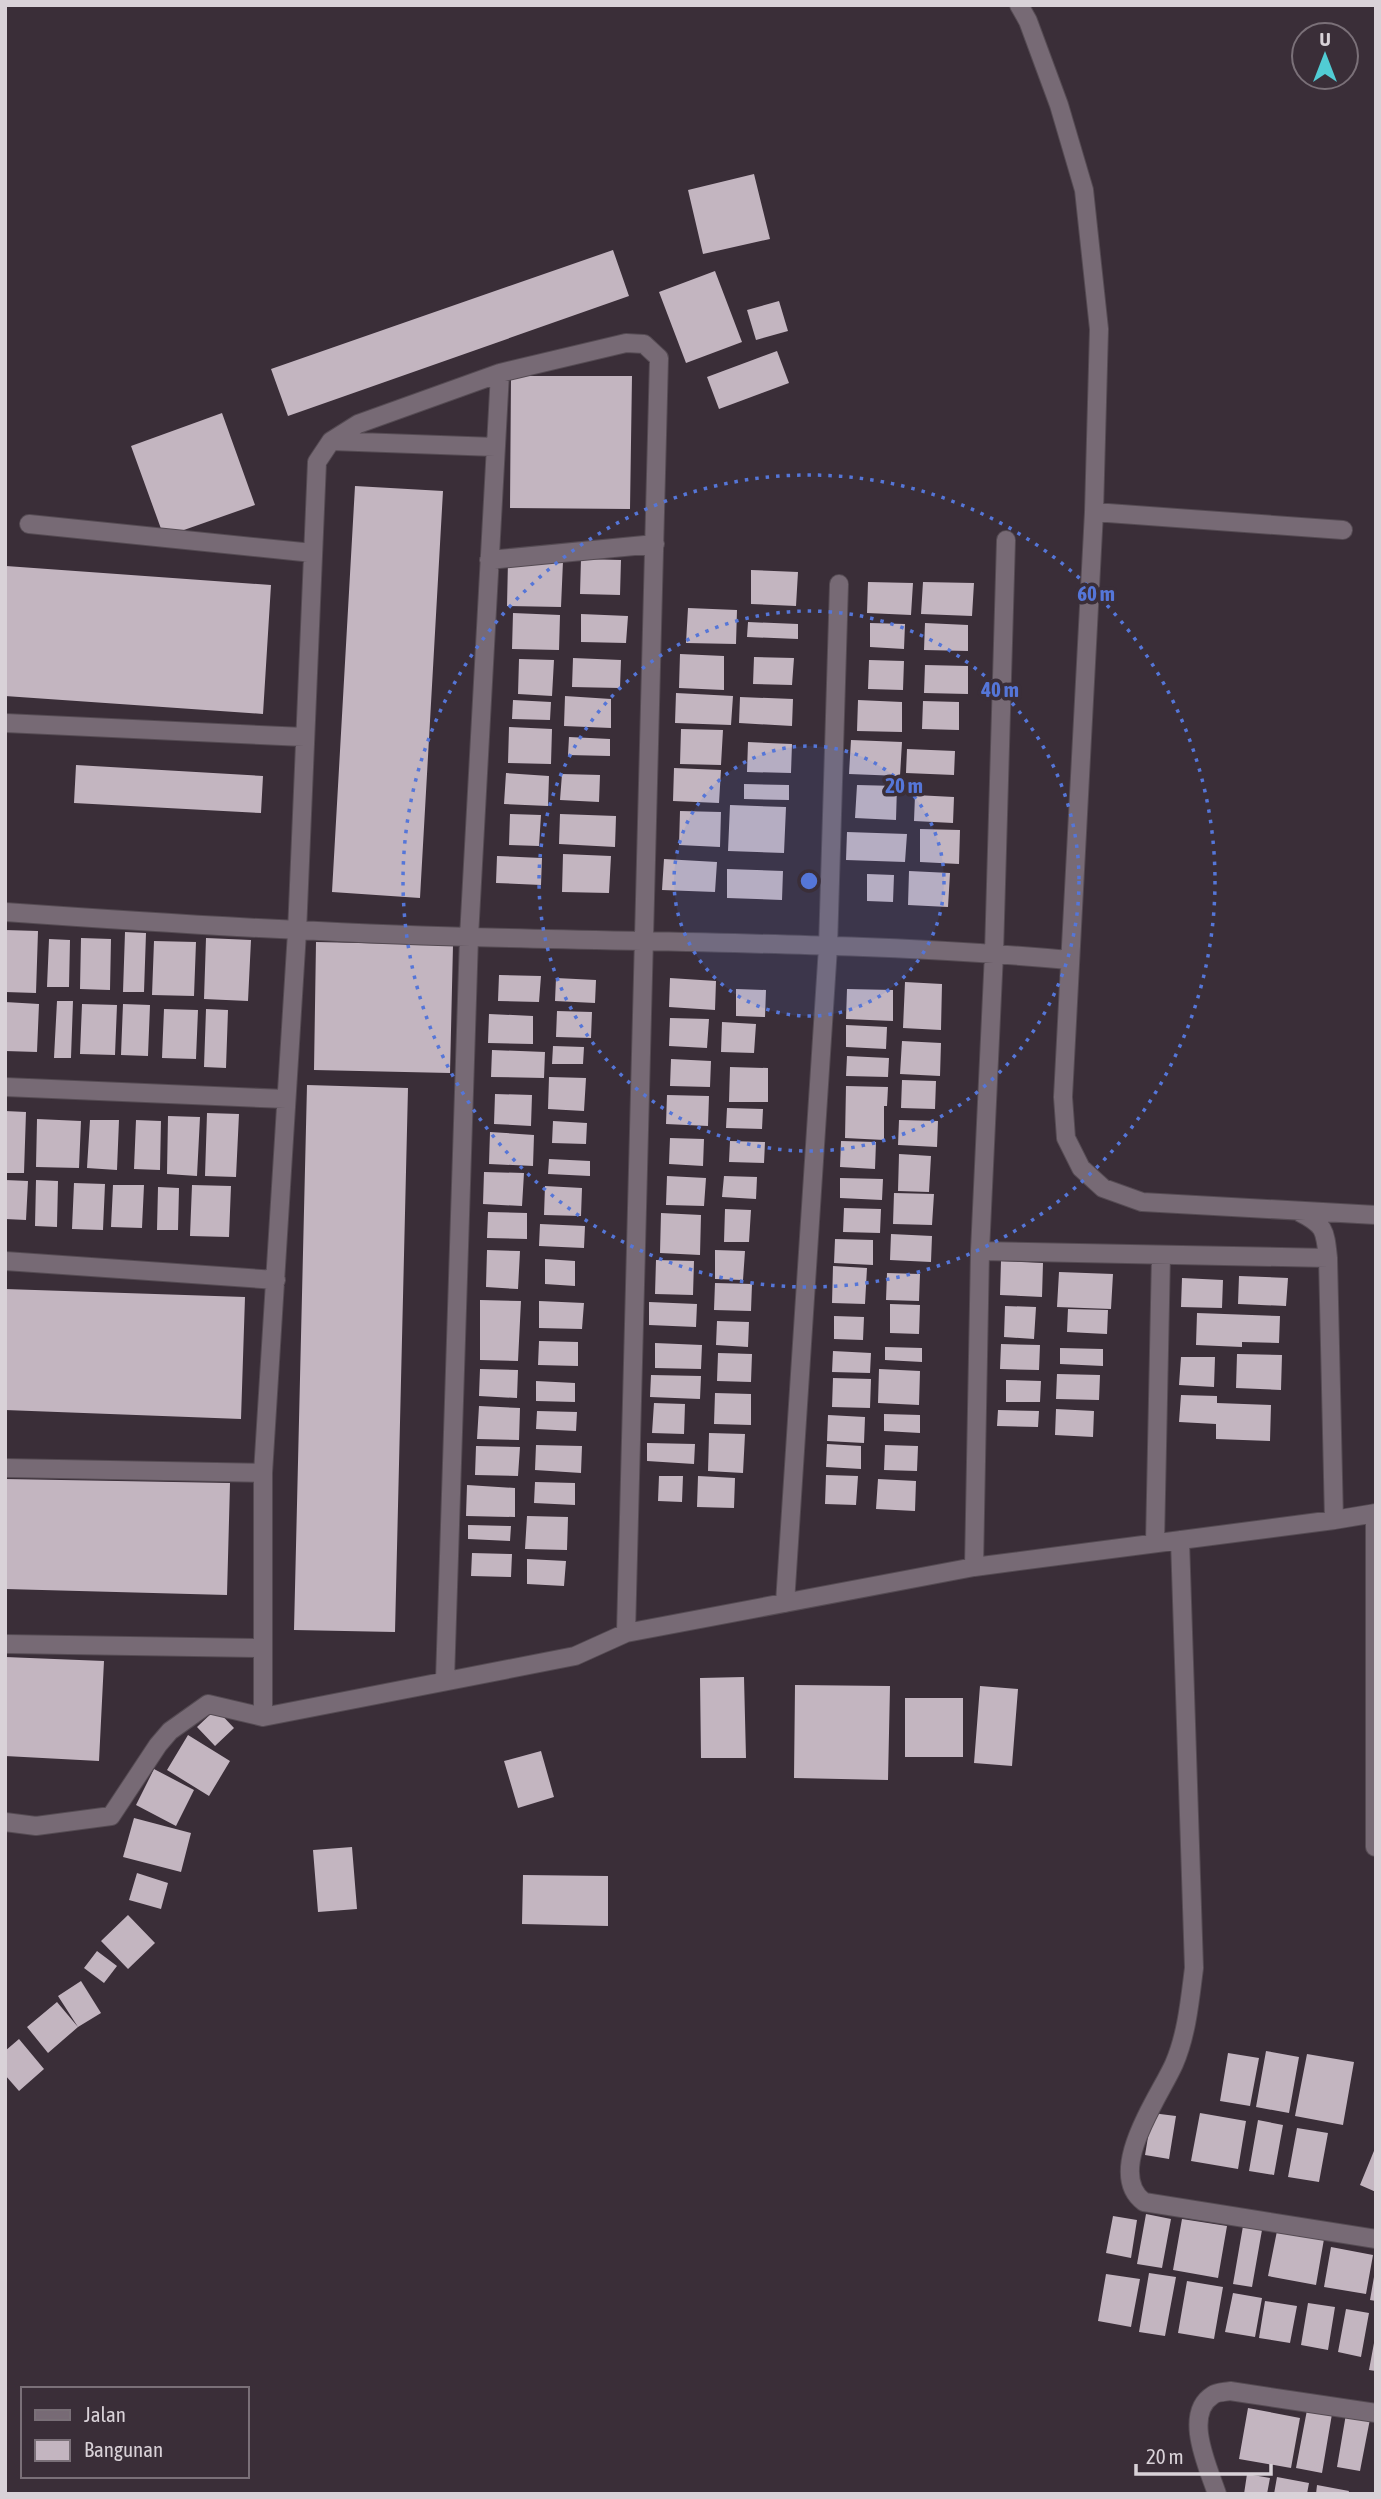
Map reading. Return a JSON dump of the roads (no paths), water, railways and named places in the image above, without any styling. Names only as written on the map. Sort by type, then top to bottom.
[{"type":"street","points":[[1018,5],[1028,21],[1059,105],[1084,190],[1098,329],[1094,512],[1063,1097],[1066,1138],[1081,1168],[1103,1188],[1142,1202],[1376,1215]]},
{"type":"street","points":[[262,1717],[262,1473],[297,932],[317,461],[331,441],[358,424],[500,373],[625,343],[644,344],[659,358],[625,1633]]},
{"type":"street","points":[[445,1680],[469,937],[500,373]]},
{"type":"street","points":[[331,441],[495,447]]},
{"type":"street","points":[[1094,512],[1343,530]]},
{"type":"street","points":[[29,524],[313,553]]},
{"type":"street","points":[[974,1567],[980,1251],[994,953],[1006,540]]},
{"type":"street","points":[[489,559],[655,544]]},
{"type":"street","points":[[785,1604],[828,947],[839,584]]},
{"type":"street","points":[[5,723],[304,737]]},
{"type":"street","points":[[5,912],[297,932],[994,953],[1069,960]]},
{"type":"street","points":[[5,1087],[286,1099]]},
{"type":"street","points":[[1292,1209],[1316,1221],[1323,1229],[1328,1258],[1334,1520]]},
{"type":"street","points":[[980,1251],[1328,1258]]},
{"type":"street","points":[[1155,1543],[1161,1255]]},
{"type":"street","points":[[5,1261],[276,1280]]},
{"type":"street","points":[[5,1468],[262,1473]]},
{"type":"street","points":[[5,1822],[36,1826],[108,1817],[114,1813],[170,1731],[208,1704],[262,1717],[575,1656],[625,1633],[974,1567],[1375,1513],[1376,1847]]},
{"type":"street","points":[[1180,1540],[1194,1968],[1189,2007],[1178,2051],[1138,2137],[1130,2180],[1135,2195],[1144,2202],[1376,2239]]},
{"type":"street","points":[[5,1644],[262,1648]]},
{"type":"street","points":[[1217,2494],[1200,2445],[1199,2419],[1204,2406],[1213,2395],[1230,2391],[1376,2413]]}]
